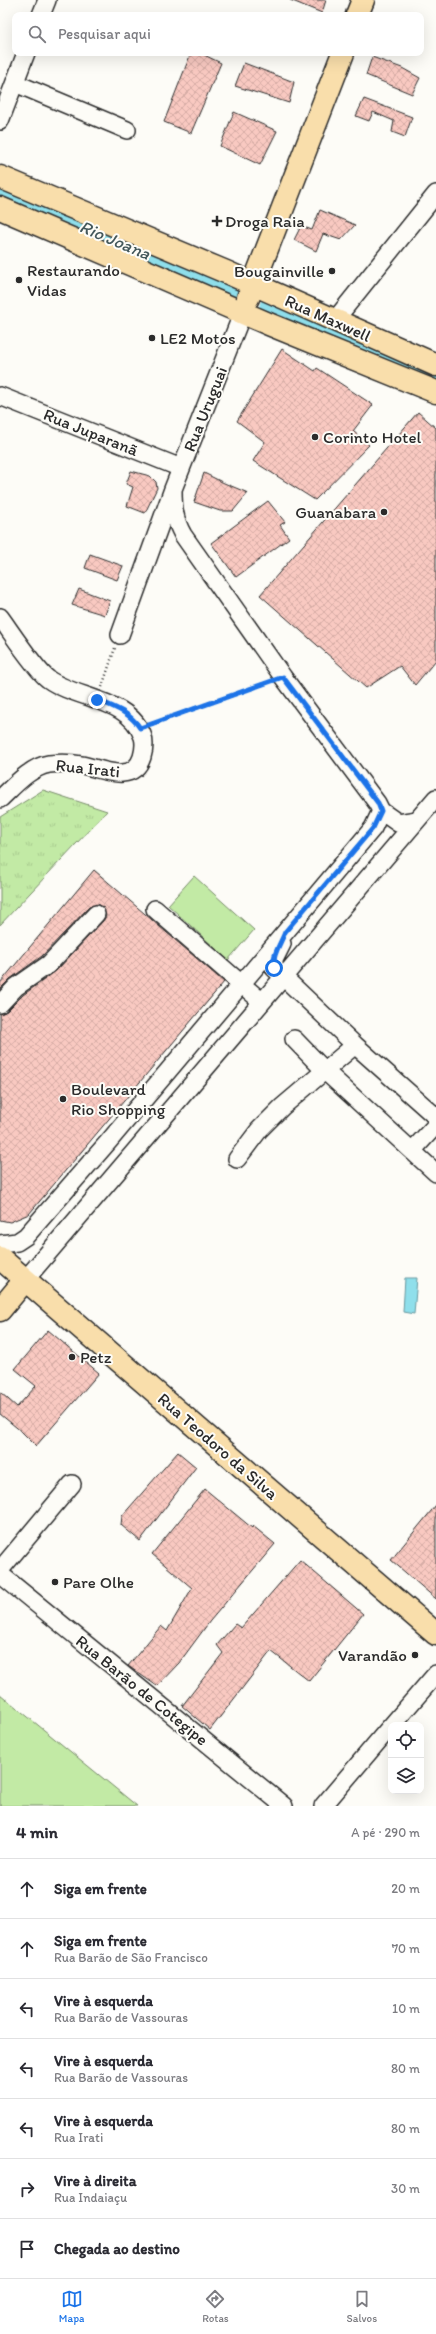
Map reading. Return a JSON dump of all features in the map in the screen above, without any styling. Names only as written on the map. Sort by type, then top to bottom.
[{"type":"main road","points":[[359,12],[363,0]]},
{"type":"main road","name":"Rua Uruguai","points":[[243,312],[342,56]]},
{"type":"main road","name":"Rua Maxwell","points":[[0,177],[434,361]]},
{"type":"main road","name":"Rua Maxwell","points":[[0,208],[243,312],[436,392]]},
{"type":"main road","name":"Rua Teodoro da Silva","points":[[0,1258],[436,1634]]},
{"type":"main road","points":[[0,1310],[25,1280]]},
{"type":"street","points":[[42,12],[47,0]]},
{"type":"street","points":[[0,121],[25,56]]},
{"type":"street","points":[[15,83],[127,130]]},
{"type":"street","points":[[335,320],[436,194]]},
{"type":"street","name":"Rua Uruguai","points":[[120,635],[173,489],[243,312]]},
{"type":"street","name":"Rua Juparanã","points":[[0,396],[181,468]]},
{"type":"street","points":[[173,489],[173,511],[176,523],[283,677],[378,803],[381,811],[398,823],[417,820]]},
{"type":"street","points":[[0,617],[46,678],[59,686],[116,708],[133,718],[140,728]]},
{"type":"street","name":"Rua Irati","points":[[0,799],[20,780],[47,764],[81,765],[115,774],[131,772],[140,763],[144,749],[140,728]]},
{"type":"street","points":[[25,1280],[261,1001],[436,798]]},
{"type":"street","points":[[0,1244],[16,1242],[26,1236],[109,1141],[373,828],[381,811]]},
{"type":"street","points":[[373,828],[388,832],[395,845]]},
{"type":"street","points":[[155,910],[261,1001]]},
{"type":"street","points":[[0,1004],[16,987],[49,964],[96,914]]},
{"type":"street","points":[[285,932],[273,964],[283,976],[355,1045],[436,1117]]},
{"type":"street","points":[[294,1039],[325,1071],[436,1173]]},
{"type":"street","points":[[237,1158],[259,1130],[282,1107],[355,1045]]},
{"type":"street","points":[[412,1151],[436,1125]]},
{"type":"street","points":[[0,1570],[72,1484]]},
{"type":"street","name":"Rua Barão de Cotegipe","points":[[0,1574],[284,1806]]},
{"type":"street","points":[[395,1722],[436,1674]]},
{"type":"street","points":[[323,1806],[388,1731]]},
{"type":"path","points":[[97,700],[120,635]]},
{"type":"path","points":[[140,728],[283,677]]},
{"type":"green space","points":[[43,790],[107,811],[0,925],[0,817]]},
{"type":"green space","points":[[194,876],[254,930],[228,960],[168,905]]},
{"type":"green space","points":[[0,1694],[137,1806],[0,1806]]},
{"type":"water","points":[[405,1278],[417,1278],[414,1314],[403,1312]]},
{"type":"building","points":[[290,0],[326,0],[322,12]]},
{"type":"building","points":[[190,56],[206,56],[221,63],[191,133],[164,122]]},
{"type":"building","points":[[372,57],[402,68],[420,78],[412,94],[366,75]]},
{"type":"building","points":[[244,63],[294,82],[289,103],[235,86]]},
{"type":"building","points":[[364,99],[412,117],[405,137],[392,132],[394,121],[373,112],[369,121],[356,116]]},
{"type":"building","points":[[234,112],[277,131],[260,165],[220,146]]},
{"type":"building","points":[[320,210],[355,225],[341,240],[323,234],[316,251],[294,240],[301,226],[312,230]]},
{"type":"building","name":"Corinto Hotel","points":[[282,349],[315,371],[317,368],[373,405],[353,431],[369,445],[315,500],[253,461],[265,442],[237,421]]},
{"type":"building","name":"Guanabara","points":[[418,412],[436,428],[436,660],[415,685],[400,666],[366,688],[260,595]]},
{"type":"building","points":[[131,471],[150,476],[156,482],[157,488],[145,513],[127,506],[133,487],[126,484]]},
{"type":"building","points":[[204,473],[248,493],[233,511],[220,511],[194,502]]},
{"type":"building","points":[[268,501],[285,522],[280,525],[289,538],[236,577],[211,543]]},
{"type":"building","points":[[90,554],[123,566],[117,580],[85,568]]},
{"type":"building","points":[[79,589],[110,601],[105,615],[72,605]]},
{"type":"building","name":"Boulevard Rio Shopping","points":[[94,870],[224,982],[29,1214],[10,1222],[0,1220],[0,1014],[7,1011],[23,995],[56,971],[103,921],[106,916],[103,907],[98,904],[89,907],[42,956],[10,979],[0,989],[0,983]]},
{"type":"building","points":[[48,1330],[99,1373],[36,1446],[0,1414],[0,1392],[17,1407],[36,1386],[15,1369]]},
{"type":"building","points":[[178,1452],[196,1467],[140,1541],[121,1525],[122,1516]]},
{"type":"building","points":[[205,1489],[252,1528],[253,1526],[275,1544],[210,1621],[179,1663],[157,1686],[128,1666],[161,1626],[167,1631],[192,1588],[152,1554]]},
{"type":"building","points":[[436,1505],[436,1599],[391,1560]]},
{"type":"building","points":[[300,1560],[363,1614],[309,1681],[271,1651],[210,1730],[182,1706],[223,1653],[217,1645],[235,1624],[241,1628]]},
{"type":"waterway","name":"Rio Joana","points":[[0,190],[229,290]]},
{"type":"waterway","name":"Rio Joana","points":[[271,307],[436,377]]},
{"type":"place","name":"Droga Raia","points":[[217,221]]},
{"type":"place","name":"Bougainville","points":[[332,271]]},
{"type":"place","name":"Restaurando Vidas","points":[[19,280]]},
{"type":"place","name":"LE2 Motos","points":[[152,338]]},
{"type":"place","name":"Corinto Hotel","points":[[315,437]]},
{"type":"place","name":"Guanabara","points":[[384,512]]},
{"type":"place","name":"Boulevard Rio Shopping","points":[[63,1099]]},
{"type":"place","name":"Petz","points":[[72,1357]]},
{"type":"place","name":"Pare Olhe","points":[[55,1582]]},
{"type":"place","name":"Varandão","points":[[415,1655]]},
{"type":"route","points":[[97,700],[116,708],[133,718],[140,728],[283,677],[378,803],[381,811],[379,819],[373,828],[285,932],[282,944],[274,960],[274,968]]}]
